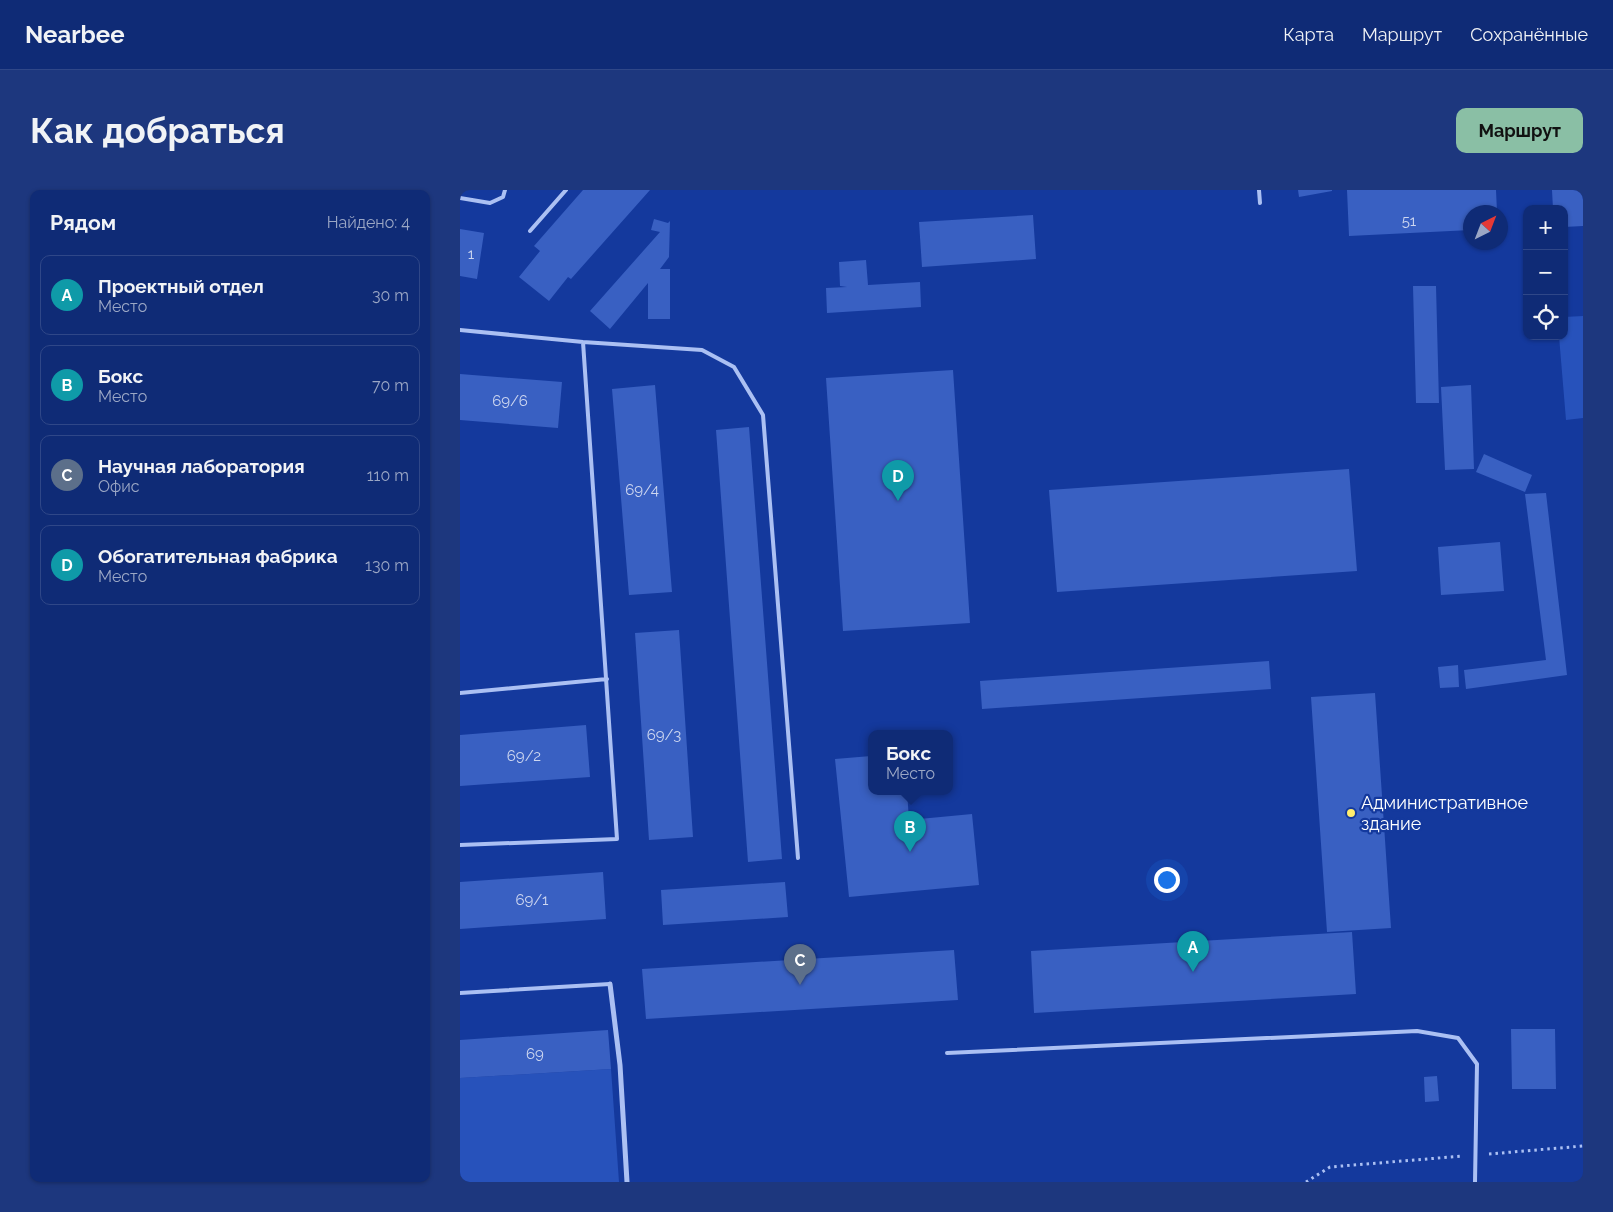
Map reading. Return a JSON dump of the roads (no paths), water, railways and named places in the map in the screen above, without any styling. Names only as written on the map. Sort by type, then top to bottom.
[{"type":"street","points":[[610,984],[620,1065],[628,1182]]},
{"type":"lane","points":[[460,198],[490,203],[502,197],[505,190]]},
{"type":"lane","points":[[530,231],[566,190]]},
{"type":"lane","points":[[1259,190],[1260,203]]},
{"type":"lane","points":[[460,330],[583,342],[702,350],[734,367],[763,415],[798,858]]},
{"type":"lane","points":[[460,845],[617,839],[583,342]]},
{"type":"lane","points":[[460,693],[607,679]]},
{"type":"lane","points":[[460,992],[610,984]]},
{"type":"lane","points":[[947,1053],[1417,1031],[1458,1038],[1477,1064],[1475,1182]]},
{"type":"place","name":"Обогатительная фабрика","points":[[898,501]]},
{"type":"place","name":"Административное здание","points":[[1351,813]]},
{"type":"place","name":"Бокс","points":[[910,852]]},
{"type":"place","name":"Проектный отдел","points":[[1193,972]]},
{"type":"place","name":"Научная лаборатория","points":[[800,985]]}]
